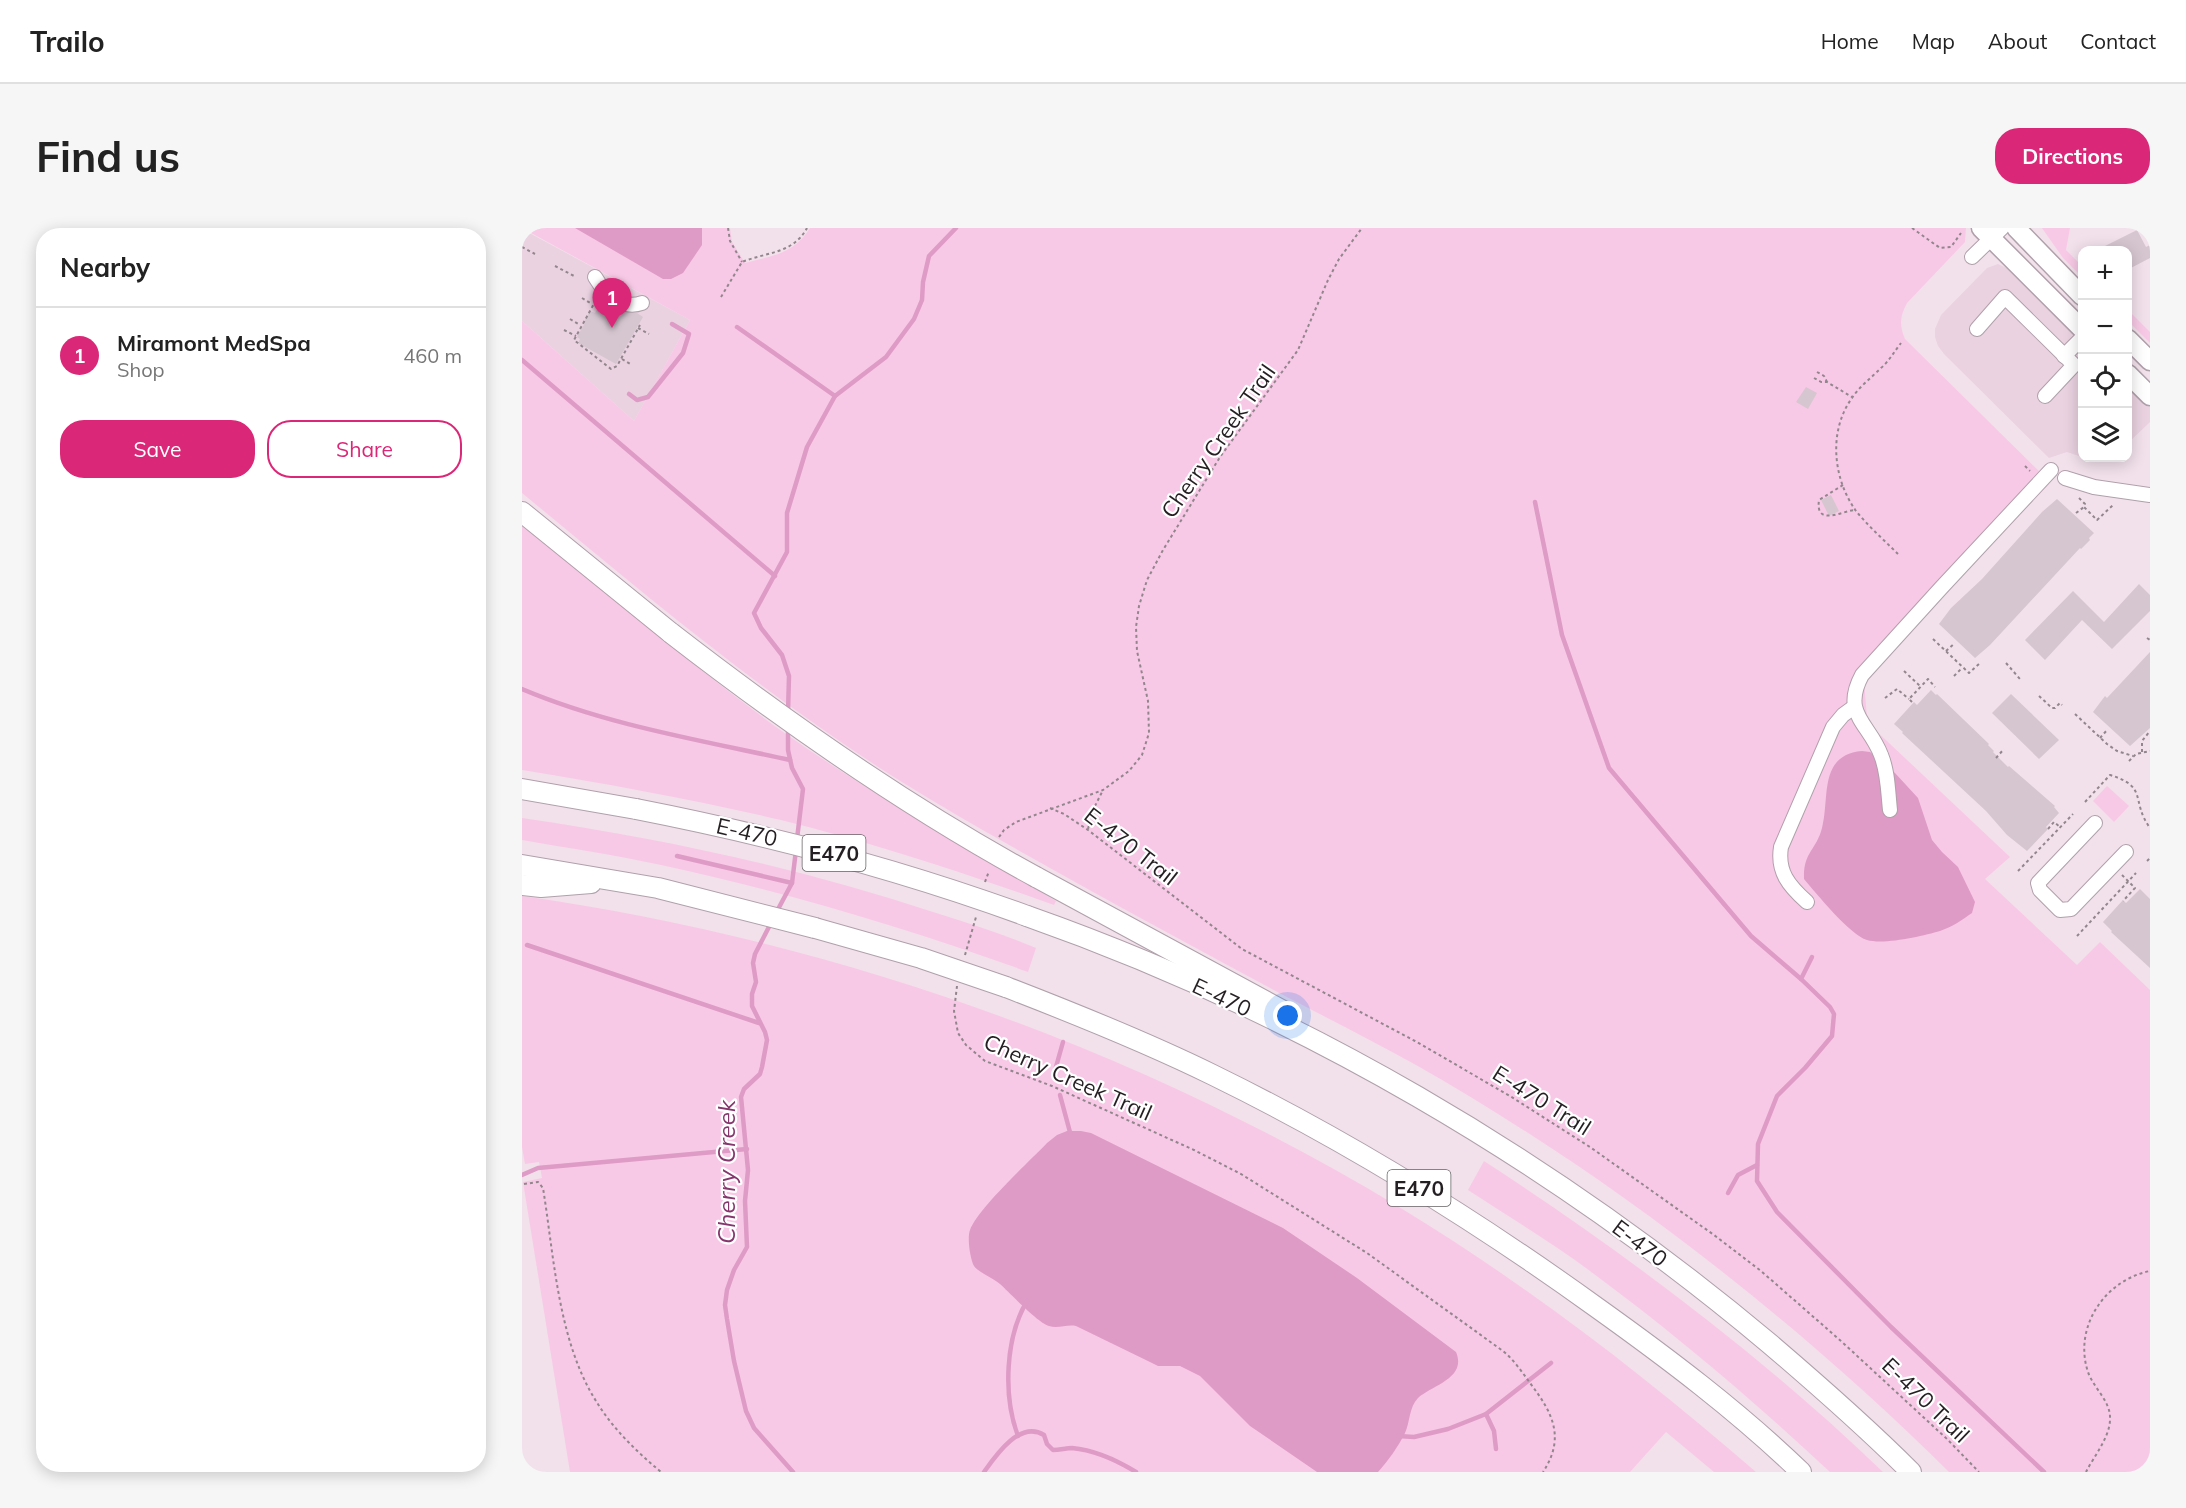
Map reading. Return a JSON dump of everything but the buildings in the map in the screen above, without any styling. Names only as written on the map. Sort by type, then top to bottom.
[{"type":"highway","points":[[522,512],[671,633],[770,709],[852,766],[1036,877],[1386,1067],[1414,1096]]},
{"type":"highway","name":"E-470","points":[[522,789],[750,832],[820,850],[931,883],[1027,916],[1225,997],[1335,1052],[1414,1096],[1515,1157],[1645,1246],[1714,1298],[1798,1368],[1911,1472]]},
{"type":"highway","name":"E470","points":[[522,865],[616,880],[758,912],[910,955],[1006,987],[1144,1043],[1214,1075],[1358,1151],[1450,1207],[1552,1275],[1625,1328],[1717,1400],[1795,1468]]},
{"type":"highway","points":[[522,885],[541,887],[616,880]]},
{"type":"main road","points":[[2016,228],[2078,292]]},
{"type":"main road","points":[[1992,231],[2078,325]]},
{"type":"main road","points":[[2132,344],[2150,361]]},
{"type":"main road","points":[[2132,379],[2150,396]]},
{"type":"street","points":[[1972,257],[1992,231]]},
{"type":"street","points":[[595,277],[605,292],[628,305],[642,303]]},
{"type":"street","points":[[1977,329],[2005,297],[2073,365],[2045,396]]},
{"type":"street","points":[[2064,356],[2078,342]]},
{"type":"street","points":[[1890,810],[1884,763],[1874,741],[1859,722],[1854,707],[1854,696],[1862,675],[2047,475]]},
{"type":"street","points":[[2065,478],[2094,487],[2150,495]]},
{"type":"street","points":[[1807,902],[1794,891],[1781,871],[1779,858],[1781,848],[1833,727],[1854,707]]},
{"type":"street","points":[[2095,823],[2038,883],[2040,890],[2060,910],[2071,909],[2126,852]]},
{"type":"path","points":[[728,228],[730,242],[742,262]]},
{"type":"path","points":[[720,297],[742,262],[789,247],[807,228]]},
{"type":"path","name":"Cherry Creek Trail","points":[[997,840],[1012,824],[1103,790],[1134,766],[1148,742],[1148,701],[1137,651],[1136,627],[1139,606],[1154,566],[1220,457],[1287,368],[1298,350],[1339,259],[1362,228]]},
{"type":"path","points":[[1912,228],[1934,246],[1946,249],[1951,247],[1961,233]]},
{"type":"path","points":[[522,247],[535,254]]},
{"type":"path","points":[[555,266],[576,277]]},
{"type":"path","points":[[598,295],[574,340],[610,369],[615,368],[639,327],[649,334]]},
{"type":"path","points":[[582,298],[593,304]]},
{"type":"path","points":[[570,319],[582,326]]},
{"type":"path","points":[[564,330],[576,336]]},
{"type":"path","points":[[1898,554],[1856,510],[1843,485],[1838,465],[1837,435],[1842,415],[1852,397],[1883,367],[1901,343]]},
{"type":"path","points":[[621,359],[632,365]]},
{"type":"path","points":[[1816,372],[1824,376],[1827,382]]},
{"type":"path","points":[[1814,378],[1827,382],[1852,397]]},
{"type":"path","points":[[2025,466],[2047,475]]},
{"type":"path","points":[[1843,485],[1819,500],[1820,510],[1824,515],[1830,516],[1856,510]]},
{"type":"path","points":[[2074,496],[2082,499],[2085,507],[2097,520],[2112,504],[2120,506]]},
{"type":"path","points":[[2076,513],[2085,507]]},
{"type":"path","points":[[1933,639],[1969,674],[1981,662]]},
{"type":"path","points":[[1946,652],[1955,643]]},
{"type":"path","points":[[2006,663],[2020,679]]},
{"type":"path","points":[[1954,676],[1962,667]]},
{"type":"path","points":[[1904,671],[1921,687]]},
{"type":"path","points":[[1885,698],[1897,689],[1910,700],[1928,679],[1935,687]]},
{"type":"path","points":[[2039,696],[2052,708],[2060,703],[2062,705]]},
{"type":"path","points":[[2075,714],[2117,751],[2133,756]]},
{"type":"path","points":[[2100,738],[2108,729]]},
{"type":"path","points":[[2142,752],[2142,741],[2150,731]]},
{"type":"path","points":[[1996,758],[2004,749]]},
{"type":"path","points":[[2129,760],[2142,752],[2150,751]]},
{"type":"path","points":[[2085,802],[2110,775],[2124,778],[2133,784],[2141,812],[2150,828]]},
{"type":"path","points":[[1088,830],[1093,810],[1103,790]]},
{"type":"path","name":"E-470 Trail","points":[[1050,808],[1064,814],[1088,830],[1242,949],[1386,1025],[1483,1080],[1590,1147],[1695,1221],[1761,1271],[1841,1341],[1947,1439],[1979,1472]]},
{"type":"path","points":[[2018,872],[2073,814]]},
{"type":"path","points":[[2068,819],[2073,824]]},
{"type":"path","points":[[2048,829],[2054,822],[2060,827]]},
{"type":"path","points":[[985,883],[991,863]]},
{"type":"path","points":[[2119,872],[2135,888],[2123,901]]},
{"type":"path","points":[[2077,936],[2136,873]]},
{"type":"path","points":[[965,957],[976,914]]},
{"type":"path","name":"Cherry Creek Trail","points":[[959,980],[954,1003],[956,1024],[963,1041],[974,1053],[997,1067],[1045,1082],[1258,1183],[1367,1253],[1503,1351],[1520,1370],[1550,1412],[1555,1433],[1552,1454],[1543,1472]]},
{"type":"path","points":[[524,1184],[538,1182],[543,1188],[560,1298],[569,1338],[584,1379],[609,1420],[660,1472]]},
{"type":"path","points":[[2086,1472],[2109,1425],[2110,1416],[2089,1374],[2086,1363],[2085,1344],[2088,1326],[2101,1300],[2115,1287],[2132,1276],[2150,1271]]},
{"type":"shaded area","points":[[522,228],[730,228],[732,242],[745,263],[790,249],[804,237],[810,228],[1966,228],[1965,242],[1907,303],[1901,321],[1903,334],[1905,339],[2049,481],[2049,484],[1864,680],[1867,718],[1871,726],[2010,857],[1985,879],[2077,965],[2100,942],[2150,990],[2150,1472],[1949,1472],[1888,1414],[1762,1303],[1696,1251],[1559,1153],[1416,1065],[1141,918],[945,808],[848,747],[752,678],[522,493],[522,321],[634,421],[690,320]]},
{"type":"shaded area","points":[[575,228],[702,228],[702,245],[683,273],[671,279],[663,279]]},
{"type":"shaded area","points":[[2042,228],[2070,228],[2066,250],[2078,262],[2078,273],[2063,258]]},
{"type":"shaded area","points":[[522,229],[690,320],[634,421],[522,321]]},
{"type":"shaded area","points":[[1998,264],[2013,271],[2078,336],[2078,456],[2067,452],[2049,458],[1938,346],[1935,329],[1941,315],[1987,268]]},
{"type":"shaded area","points":[[2132,314],[2150,332],[2150,343],[2132,325]]},
{"type":"shaded area","points":[[2132,388],[2150,407],[2150,422],[2132,439]]},
{"type":"shaded area","points":[[522,526],[786,734],[886,799],[1056,901],[1054,905],[919,859],[781,820],[652,793],[522,770]]},
{"type":"shaded area","points":[[1870,752],[1895,773],[1918,798],[1932,840],[1958,867],[1975,902],[1972,913],[1961,921],[1940,931],[1904,939],[1867,940],[1843,922],[1804,879],[1808,857],[1822,828],[1828,780],[1832,769],[1838,760],[1848,754]]},
{"type":"shaded area","points":[[2107,786],[2129,806],[2114,822],[2093,801]]},
{"type":"shaded area","points":[[522,818],[678,845],[781,868],[883,896],[1036,948],[1028,972],[892,926],[754,887],[644,861],[522,840]]},
{"type":"shaded area","points":[[522,896],[637,915],[752,941],[865,971],[976,1008],[1086,1049],[1193,1097],[1297,1149],[1399,1207],[1493,1267],[1583,1332],[1671,1400],[1756,1472],[1714,1472],[1666,1432],[1630,1472],[570,1472],[523,1182],[542,1178],[539,1162],[525,1164],[522,1147]]},
{"type":"shaded area","points":[[1067,1131],[1091,1133],[1283,1228],[1357,1278],[1456,1352],[1458,1361],[1453,1375],[1418,1398],[1411,1410],[1407,1429],[1393,1454],[1378,1472],[1317,1472],[1250,1426],[1200,1376],[1180,1366],[1158,1366],[1076,1326],[1052,1327],[1044,1324],[1000,1284],[974,1266],[969,1234],[975,1221],[993,1198],[1047,1143]]},
{"type":"shaded area","points":[[1484,1161],[1589,1232],[1691,1307],[1789,1387],[1883,1472],[1830,1472],[1683,1343],[1575,1260],[1468,1190]]},
{"type":"waterway","name":"Cherry Creek","points":[[788,713],[789,676],[782,655],[761,628],[754,613],[787,552],[787,513],[807,447],[835,396],[886,357],[914,319],[922,300],[923,282],[929,256],[956,228]]},
{"type":"waterway","points":[[629,394],[637,400],[648,397],[683,353],[689,334],[672,324]]},
{"type":"waterway","points":[[737,327],[835,396]]},
{"type":"waterway","points":[[522,360],[775,576]]},
{"type":"waterway","points":[[1535,502],[1562,635],[1609,768],[1751,936],[1801,979],[1830,1007],[1834,1014],[1832,1036],[1777,1096],[1758,1144],[1757,1181],[1777,1212],[1891,1327],[2044,1472]]},
{"type":"waterway","points":[[522,689],[554,702],[620,722],[790,760]]},
{"type":"waterway","name":"Cherry Creek","points":[[788,728],[788,750],[792,768],[803,789],[797,839]]},
{"type":"waterway","name":"Cherry Creek","points":[[776,913],[792,883],[796,850]]},
{"type":"waterway","points":[[677,856],[792,883]]},
{"type":"waterway","name":"Cherry Creek","points":[[771,923],[755,954],[753,963],[756,982],[752,994],[752,1006],[767,1040],[760,1074],[744,1089],[741,1097],[748,1170],[745,1201],[747,1247],[734,1270],[725,1305],[734,1361],[746,1411],[754,1428],[793,1472]]},
{"type":"waterway","points":[[527,945],[759,1023]]},
{"type":"waterway","points":[[1801,979],[1812,957]]},
{"type":"waterway","points":[[1054,1074],[1063,1042]]},
{"type":"waterway","points":[[1060,1095],[1071,1136]]},
{"type":"waterway","points":[[522,1175],[538,1168],[747,1149]]},
{"type":"waterway","points":[[1728,1193],[1738,1175],[1757,1165]]},
{"type":"waterway","points":[[1018,1436],[1010,1403],[1009,1367],[1014,1332],[1027,1301]]},
{"type":"waterway","points":[[1398,1436],[1414,1437],[1448,1429],[1486,1414],[1551,1363]]},
{"type":"waterway","points":[[1486,1414],[1494,1431],[1496,1449]]},
{"type":"waterway","name":"Cherry Creek","points":[[984,1472],[1002,1449],[1026,1432],[1044,1435],[1047,1444],[1053,1450],[1072,1448],[1089,1451],[1114,1460],[1136,1472]]},
{"type":"place","name":"Miramont MedSpa","points":[[612,328]]}]
